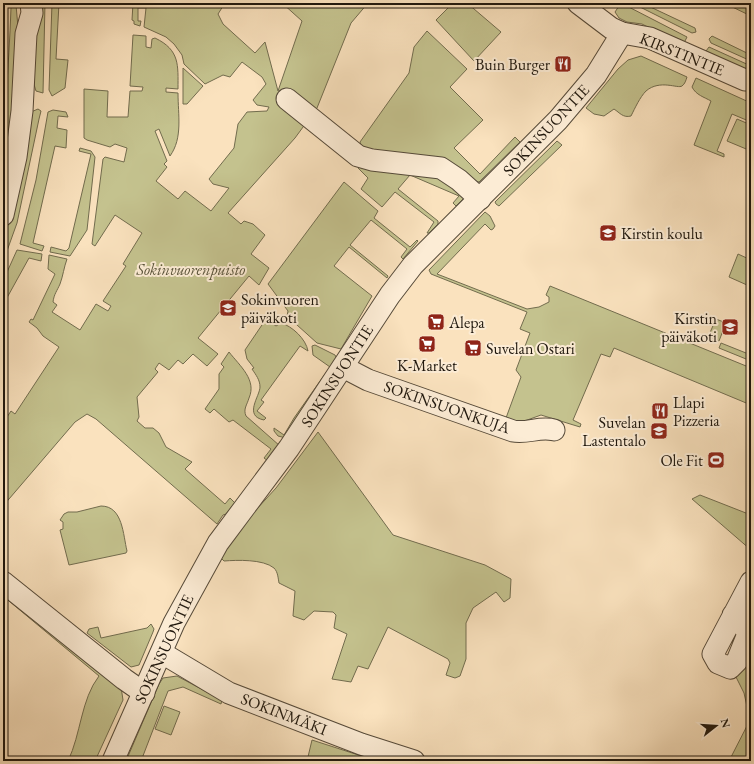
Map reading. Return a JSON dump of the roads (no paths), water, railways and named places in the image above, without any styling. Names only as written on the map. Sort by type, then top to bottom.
[{"type":"street","points":[[18,3],[19,14],[26,34]]},
{"type":"street","points":[[3,215],[16,156],[22,111],[26,34],[32,13],[32,3]]},
{"type":"street","name":"KIRSTINTIE","points":[[578,3],[611,28],[622,33],[650,38],[749,82]]},
{"type":"street","name":"SOKINSUONTIE","points":[[113,761],[194,585],[218,543],[289,448],[407,272],[562,115],[596,75],[622,33]]},
{"type":"street","points":[[287,99],[358,156],[372,160],[440,168],[459,180],[480,199]]},
{"type":"street","name":"SOKINSUONKUJA","points":[[343,367],[368,380],[513,431],[521,433],[548,428],[554,430]]},
{"type":"street","points":[[3,582],[128,682],[144,693]]},
{"type":"street","points":[[733,615],[751,582]]},
{"type":"street","name":"SOKINMÄKI","points":[[162,653],[229,693],[361,744],[414,761]]},
{"type":"place","name":"Buin Burger","points":[[563,64]]},
{"type":"place","name":"Kirstin koulu","points":[[608,233]]},
{"type":"place","name":"Sokinvuoren päiväkoti","points":[[228,308]]},
{"type":"place","name":"Alepa","points":[[436,322]]},
{"type":"place","name":"Kirstin päiväkoti","points":[[730,327]]},
{"type":"place","name":"K-Market","points":[[427,344]]},
{"type":"place","name":"Suvelan Ostari","points":[[473,348]]},
{"type":"place","name":"Llapi Pizzeria","points":[[660,411]]},
{"type":"place","name":"Suvelan Lastentalo","points":[[659,431]]},
{"type":"place","name":"Ole Fit","points":[[716,460]]},
{"type":"park label","name":"Sokinvuorenpuisto","points":[[191,269]]}]
